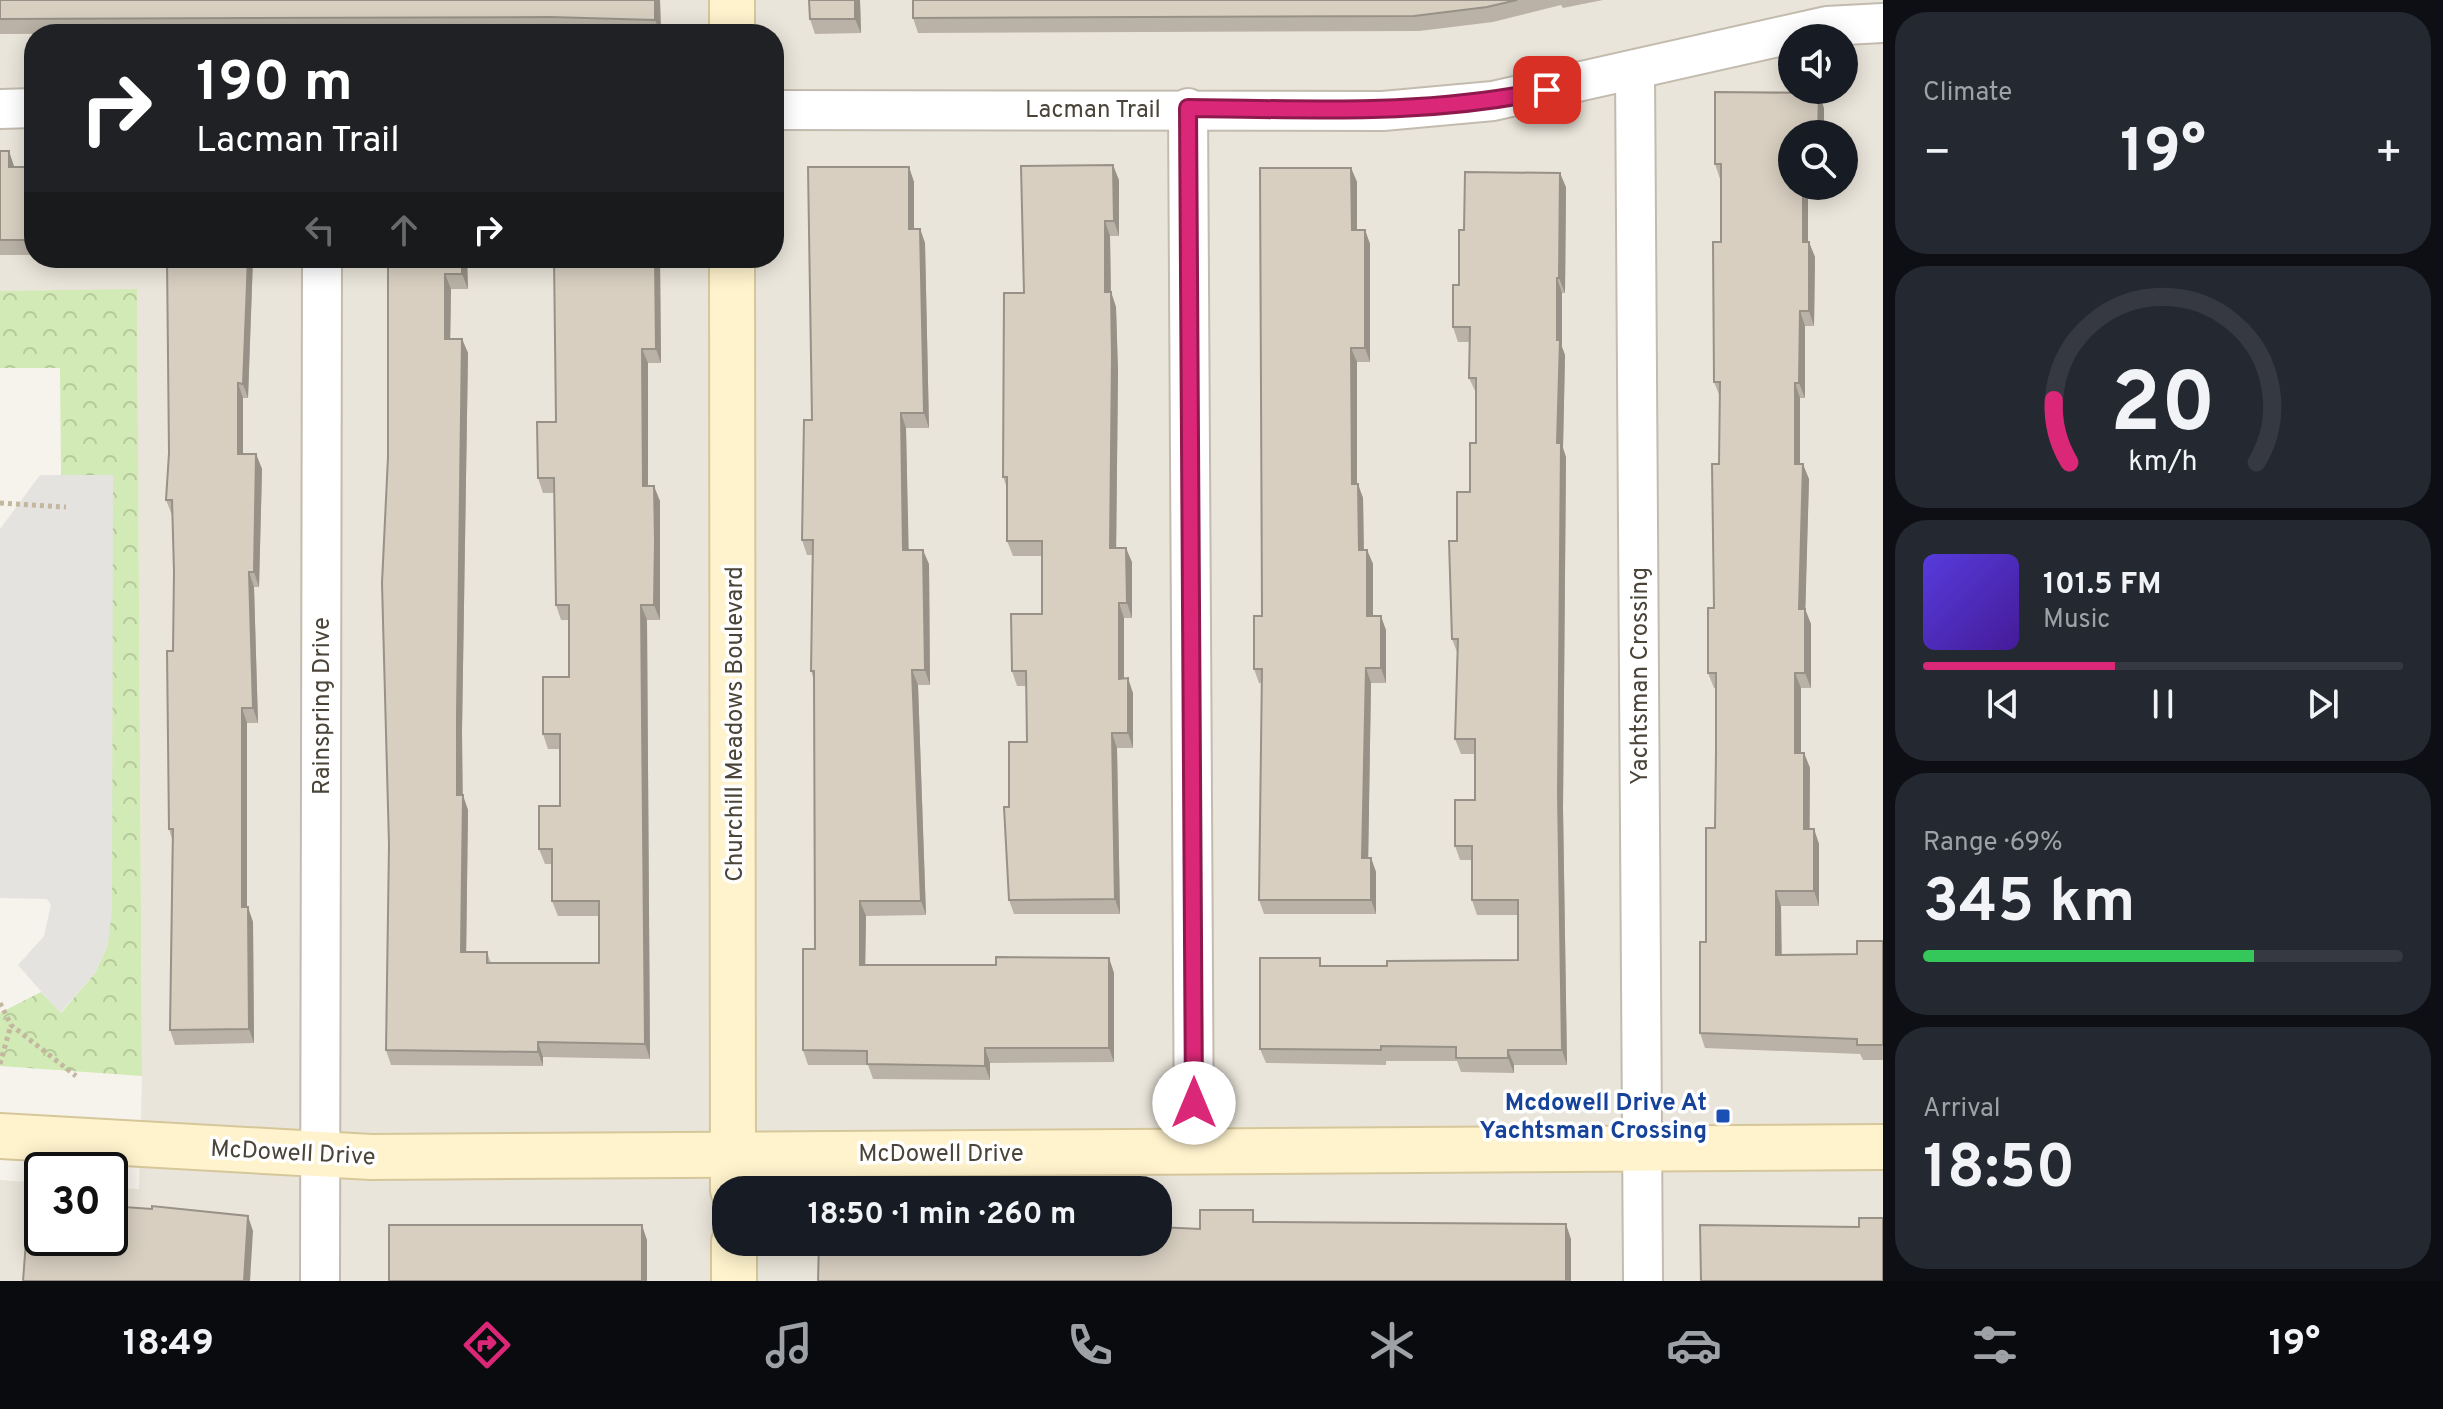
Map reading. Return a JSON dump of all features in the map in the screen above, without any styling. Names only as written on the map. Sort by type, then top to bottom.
[{"type":"street","points":[[732,0],[732,24]]},
{"type":"street","name":"Lacman Trail","points":[[784,110],[1188,108],[1383,111],[1448,107],[1493,101],[1635,71],[1827,26],[1883,23]]},
{"type":"street","name":"Yachtsman Crossing","points":[[1635,71],[1643,1281]]},
{"type":"street","points":[[0,109],[24,108]]},
{"type":"street","points":[[1188,108],[1194,1149]]},
{"type":"street","name":"Rainspring Drive","points":[[320,1281],[322,268]]},
{"type":"street","name":"Churchill Meadows Boulevard","points":[[732,268],[734,1172]]},
{"type":"street","name":"McDowell Drive","points":[[0,1136],[371,1157],[734,1172],[1194,1149],[1883,1147]]},
{"type":"street","points":[[734,1256],[734,1281]]},
{"type":"path","points":[[0,503],[66,507]]},
{"type":"path","points":[[0,1003],[11,1025],[76,1076]]},
{"type":"path","points":[[0,1064],[11,1025]]},
{"type":"shaded area","points":[[0,0],[1883,0],[1883,1281],[0,1281],[0,1180],[24,1182],[24,1256],[128,1256],[128,1189],[139,1189],[142,1076],[137,290],[0,291]]},
{"type":"shaded area","points":[[40,475],[113,475],[112,911],[108,944],[95,973],[60,1013],[18,965],[44,936],[51,905],[47,899],[0,898],[0,529]]},
{"type":"green space","points":[[137,289],[142,1076],[0,1066],[0,1013],[41,992],[61,1013],[95,973],[108,944],[112,475],[61,475],[60,368],[0,368],[0,291]]},
{"type":"building","points":[[0,0],[655,0],[655,20],[550,17],[0,19]]},
{"type":"building","points":[[809,0],[855,0],[855,19],[810,19]]},
{"type":"building","points":[[913,0],[1517,0],[1414,16],[913,18]]},
{"type":"building","points":[[1715,92],[1778,93],[1778,104],[1819,104],[1818,120],[1778,120],[1778,200],[1803,200],[1803,242],[1809,242],[1809,311],[1800,311],[1799,383],[1795,383],[1795,464],[1803,464],[1799,609],[1805,609],[1805,673],[1795,673],[1795,753],[1804,753],[1804,829],[1814,829],[1814,891],[1776,891],[1776,955],[1857,954],[1857,941],[1883,941],[1883,1045],[1857,1045],[1857,1039],[1700,1033],[1700,942],[1706,942],[1706,828],[1715,828],[1716,673],[1708,673],[1708,608],[1714,608],[1712,464],[1719,464],[1720,382],[1714,382],[1713,242],[1721,242],[1721,164],[1715,164]]},
{"type":"building","points":[[0,151],[9,151],[9,167],[24,167],[24,240],[0,240]]},
{"type":"building","points":[[1113,165],[1114,221],[1105,221],[1105,292],[1111,292],[1112,357],[1110,548],[1126,548],[1127,603],[1119,603],[1119,679],[1128,678],[1128,733],[1112,733],[1115,899],[1009,900],[1004,807],[1009,807],[1009,742],[1027,742],[1026,671],[1012,671],[1011,614],[1042,614],[1042,541],[1007,541],[1007,477],[1003,477],[1004,293],[1024,293],[1021,166]]},
{"type":"building","points":[[808,167],[909,167],[909,229],[920,229],[924,413],[901,413],[903,550],[923,550],[925,670],[912,670],[921,901],[860,901],[860,965],[996,965],[996,957],[1109,958],[1109,1048],[985,1048],[985,1066],[867,1064],[867,1051],[803,1050],[803,949],[815,949],[814,671],[811,671],[813,540],[802,540],[804,420],[812,420]]},
{"type":"building","points":[[1260,168],[1351,168],[1352,230],[1365,230],[1365,348],[1351,348],[1352,484],[1358,484],[1359,550],[1367,550],[1367,616],[1381,616],[1381,668],[1366,668],[1362,858],[1371,858],[1371,900],[1259,900],[1262,669],[1254,669],[1254,616],[1262,616]]},
{"type":"building","points":[[1465,172],[1560,173],[1557,443],[1561,443],[1558,793],[1562,1050],[1508,1050],[1508,1058],[1456,1058],[1456,1047],[1260,1049],[1260,958],[1320,958],[1320,966],[1387,966],[1387,961],[1518,960],[1518,900],[1472,900],[1472,846],[1455,846],[1455,800],[1475,800],[1475,739],[1455,739],[1458,639],[1452,639],[1449,541],[1457,541],[1457,492],[1470,492],[1470,443],[1476,443],[1476,378],[1469,378],[1470,327],[1453,327],[1453,285],[1459,285],[1459,230],[1464,230]]},
{"type":"building","points":[[167,268],[248,268],[243,384],[238,383],[238,454],[256,454],[254,572],[249,572],[253,708],[242,708],[242,907],[248,907],[249,1029],[170,1030],[173,829],[169,829],[167,651],[173,651],[174,571],[172,500],[166,500],[169,453]]},
{"type":"building","points":[[388,268],[462,268],[462,274],[445,274],[445,339],[462,339],[457,716],[457,795],[463,795],[461,952],[487,952],[487,963],[599,963],[599,901],[552,901],[552,849],[539,849],[539,806],[560,806],[560,734],[543,734],[543,677],[569,677],[569,605],[556,605],[554,478],[538,478],[537,422],[556,422],[554,268],[655,268],[656,349],[642,349],[643,486],[654,486],[655,540],[654,605],[641,605],[645,1044],[538,1042],[538,1052],[386,1050],[389,845],[382,583],[388,457]]},
{"type":"building","points":[[152,1206],[248,1216],[244,1281],[23,1281],[25,1256],[128,1256],[128,1207],[152,1209]]},
{"type":"building","points":[[1200,1210],[1253,1210],[1253,1222],[1566,1224],[1566,1281],[818,1281],[819,1256],[1172,1256],[1172,1228],[1200,1229]]},
{"type":"building","points":[[1859,1218],[1883,1218],[1883,1281],[1701,1281],[1700,1225],[1859,1227]]},
{"type":"building","points":[[389,1225],[642,1225],[642,1281],[389,1281]]},
{"type":"place","name":"Mcdowell Drive At Yachtsman Crossing","points":[[1723,1116]]},
{"type":"route","points":[[1194,1103],[1188,108],[1383,111],[1448,107],[1547,90]]}]
